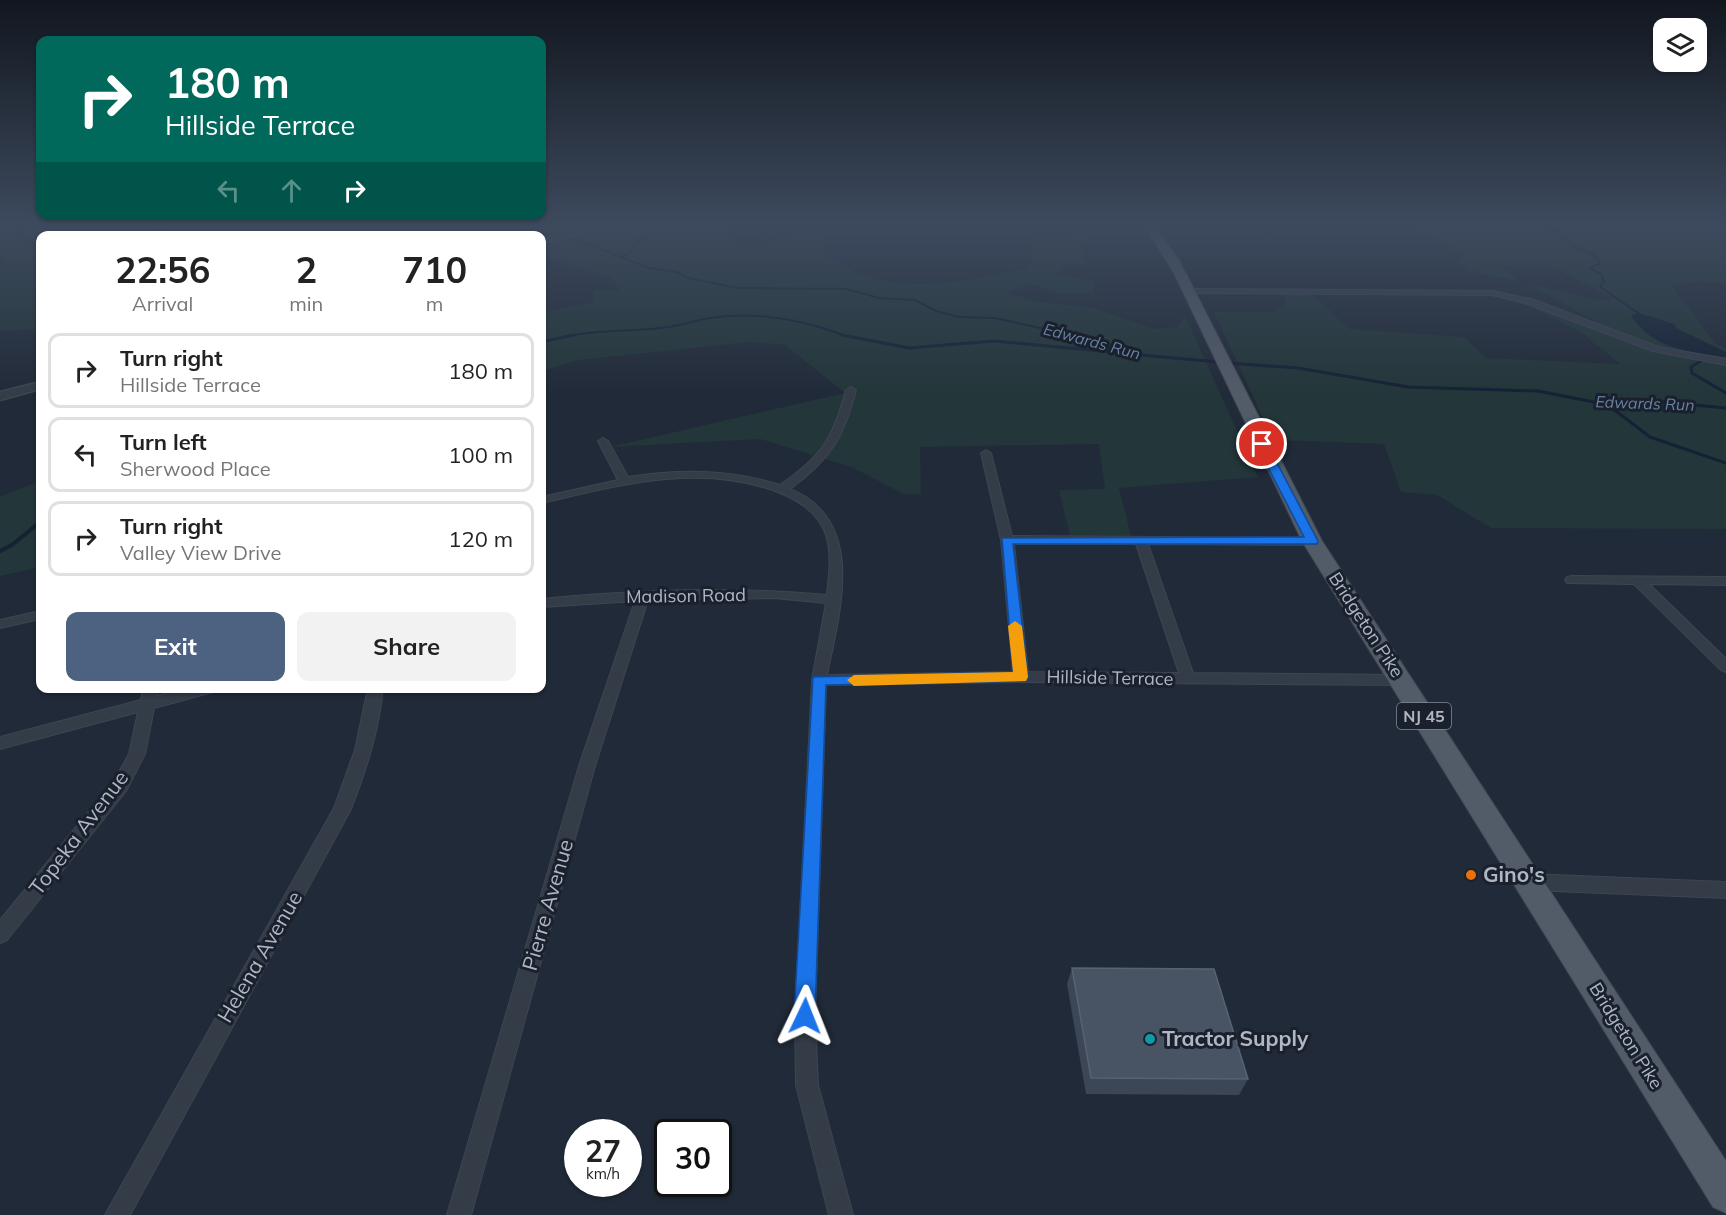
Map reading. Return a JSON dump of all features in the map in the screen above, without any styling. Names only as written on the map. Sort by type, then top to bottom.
[{"type":"main road","name":"Bridgeton Pike","points":[[1185,282],[1262,444],[1312,541],[1726,1194]]},
{"type":"street","points":[[1190,291],[1492,293],[1527,301],[1656,349],[1726,362]]},
{"type":"street","points":[[0,396],[36,387]]},
{"type":"street","points":[[782,489],[817,463],[836,439],[851,390]]},
{"type":"street","points":[[603,441],[625,482]]},
{"type":"street","points":[[986,453],[1006,540],[1021,677]]},
{"type":"street","points":[[546,499],[625,482],[691,472],[741,477],[782,489],[811,503],[832,534],[835,563],[828,637],[819,680],[805,1016],[807,1085],[841,1215]]},
{"type":"street","points":[[1006,540],[1312,541]]},
{"type":"street","points":[[1141,542],[1188,679]]},
{"type":"street","points":[[1572,580],[1726,581]]},
{"type":"street","points":[[1638,581],[1726,667]]},
{"type":"street","name":"Madison Road","points":[[546,603],[642,596],[774,594],[831,599]]},
{"type":"street","name":"Pierre Avenue","points":[[459,1215],[587,766],[642,596]]},
{"type":"street","points":[[0,624],[36,616]]},
{"type":"street","name":"Hillside Terrace","points":[[819,680],[1021,677],[1402,680]]},
{"type":"street","points":[[0,743],[149,697],[175,693]]},
{"type":"street","name":"Helena Avenue","points":[[117,1215],[342,809],[360,764],[374,711],[376,693]]},
{"type":"street","name":"Topeka Avenue","points":[[0,934],[120,786],[137,754],[149,697]]},
{"type":"street","points":[[1529,882],[1726,890]]},
{"type":"shaded area","points":[[0,282],[36,282],[36,329],[0,331]]},
{"type":"shaded area","points":[[614,282],[892,282],[916,284],[953,282],[1094,282],[1093,294],[1055,293],[1031,284],[1006,293],[1039,302],[1093,308],[1154,329],[1177,327],[1185,316],[1258,477],[1119,488],[1132,540],[1071,540],[1059,490],[1105,489],[1099,444],[920,447],[921,494],[904,494],[851,467],[760,439],[610,447],[845,393],[785,345],[751,342],[578,360],[546,370],[546,311],[592,303],[594,290],[620,291]]},
{"type":"shaded area","points":[[1580,282],[1695,282],[1671,285],[1716,344],[1726,348],[1726,529],[1491,528],[1437,495],[1401,492],[1384,444],[1273,440],[1214,312],[1275,312],[1287,301],[1281,293],[1311,293],[1349,329],[1464,337],[1486,358],[1620,364],[1582,333],[1519,301],[1609,329],[1532,286],[1594,299],[1614,299]]},
{"type":"shaded area","points":[[1706,282],[1726,282],[1726,284]]},
{"type":"shaded area","points":[[35,483],[36,568],[0,576],[0,497]]},
{"type":"water","points":[[1634,314],[1650,316],[1674,324],[1676,328],[1726,352],[1726,357],[1685,350],[1661,342],[1640,327],[1631,316]]},
{"type":"building","name":"Tractor Supply","points":[[1072,968],[1214,969],[1248,1079],[1091,1078]]},
{"type":"waterway","name":"Edwards Run","points":[[706,282],[737,288],[846,289],[879,298],[915,300],[936,311],[959,317],[995,318],[1073,335]]},
{"type":"waterway","points":[[1604,282],[1600,287],[1644,317]]},
{"type":"waterway","points":[[573,335],[656,329],[727,316],[762,316],[813,325],[844,335]]},
{"type":"waterway","points":[[546,341],[573,335]]},
{"type":"waterway","points":[[568,336],[573,335]]},
{"type":"waterway","points":[[844,335],[909,348],[994,341],[1122,353]]},
{"type":"waterway","name":"Edwards Run","points":[[1073,335],[1129,354],[1219,362]]},
{"type":"waterway","points":[[1702,357],[1701,361],[1691,367],[1692,373],[1726,393]]},
{"type":"waterway","name":"Edwards Run","points":[[1227,363],[1298,368],[1408,387],[1538,391],[1609,405],[1664,402],[1726,408]]},
{"type":"waterway","points":[[1608,405],[1650,437],[1726,463]]},
{"type":"waterway","points":[[0,551],[12,545],[36,525]]},
{"type":"slow traffic","points":[[854,680],[1021,677],[1015,626]]},
{"type":"place","name":"Gino's","points":[[1471,875]]},
{"type":"place","name":"Tractor Supply","points":[[1150,1039]]},
{"type":"route","points":[[805,1016],[819,680],[1021,677],[1006,540],[1312,541],[1262,444]]}]
